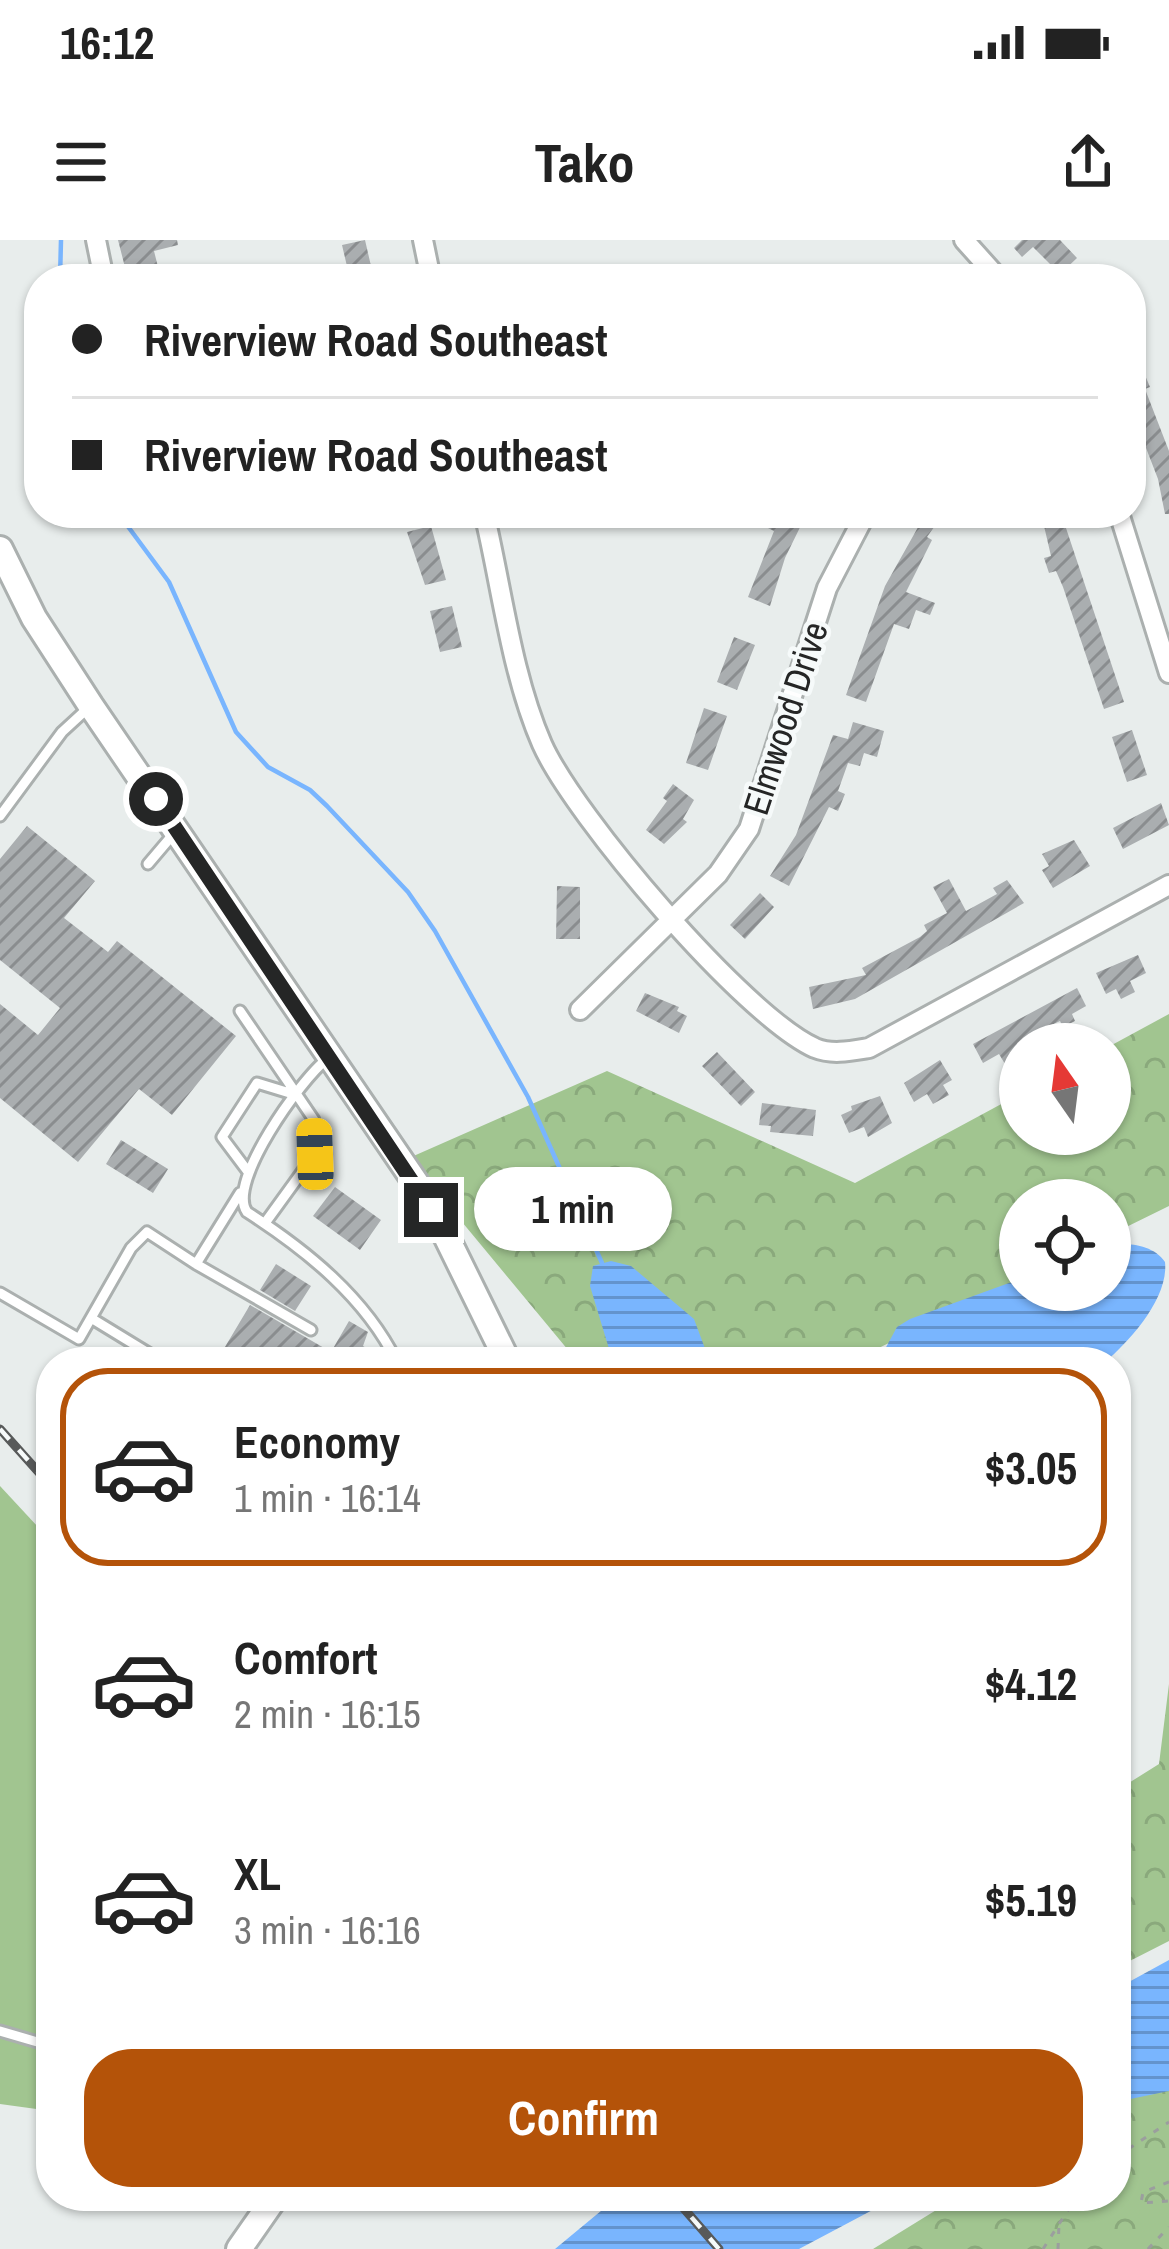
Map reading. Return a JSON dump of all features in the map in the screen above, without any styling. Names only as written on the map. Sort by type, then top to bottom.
[{"type":"street","points":[[964,240],[986,264]]},
{"type":"street","points":[[488,528],[540,739],[584,816],[746,998],[819,1050],[838,1053],[869,1048],[1169,885]]},
{"type":"street","name":"Elmwood Drive","points":[[580,1010],[718,874],[749,829],[827,588],[858,528]]},
{"type":"street","points":[[1124,528],[1169,673]]},
{"type":"street","points":[[0,549],[34,618],[91,706],[331,1056],[446,1236],[501,1347]]},
{"type":"street","points":[[238,2249],[265,2211]]},
{"type":"lane","points":[[0,816],[62,732],[91,706]]},
{"type":"lane","points":[[148,864],[177,830]]},
{"type":"lane","points":[[239,1011],[314,1120],[315,1154],[265,1223]]},
{"type":"lane","points":[[196,1264],[293,1094],[331,1056]]},
{"type":"lane","points":[[249,1173],[222,1137],[256,1083],[293,1094]]},
{"type":"lane","points":[[241,1191],[240,1203],[247,1212],[314,1258],[361,1308],[387,1347]]},
{"type":"lane","points":[[0,1293],[79,1340],[130,1248],[147,1232],[311,1330]]},
{"type":"lane","points":[[91,1318],[138,1347]]},
{"type":"lane","points":[[0,2031],[36,2042]]},
{"type":"path","points":[[1131,2148],[1169,2122]]},
{"type":"path","points":[[1169,2182],[1142,2192],[1141,2203],[1169,2201]]},
{"type":"path","points":[[1043,2249],[1067,2211]]},
{"type":"path","points":[[1058,2249],[1059,2222]]},
{"type":"path","points":[[1148,2249],[1169,2228]]},
{"type":"green space","points":[[1169,1014],[1169,1206],[1131,1225],[1131,1179],[999,1179],[999,1289],[881,1347],[566,1347],[409,1158],[607,1071],[855,1183],[999,1105],[999,1155],[1131,1155],[1131,1035]]},
{"type":"green space","points":[[0,1486],[36,1525],[36,2109],[0,2104]]},
{"type":"green space","points":[[1169,1684],[1169,1941],[1131,1960],[1131,1782],[1159,1764]]},
{"type":"green space","points":[[1169,2072],[1169,2249],[873,2249],[935,2211],[1131,2211],[1131,2094]]},
{"type":"water","points":[[1131,1245],[1157,1253],[1165,1262],[1154,1304],[1121,1347],[886,1347],[897,1327],[999,1287],[999,1311],[1131,1311]]},
{"type":"water","points":[[611,1261],[631,1266],[694,1319],[704,1347],[608,1347],[590,1286],[593,1266]]},
{"type":"water","points":[[1169,1960],[1169,2091],[1131,2099],[1131,1981]]},
{"type":"water","points":[[601,2211],[871,2211],[799,2249],[555,2249]]},
{"type":"building","points":[[118,240],[177,240],[178,245],[154,251],[157,264],[124,264]]},
{"type":"building","points":[[365,240],[371,264],[346,264],[342,245]]},
{"type":"building","points":[[1022,240],[1060,240],[1077,258],[1071,264],[1050,264],[1033,247],[1022,257],[1014,248]]},
{"type":"building","points":[[1146,392],[1169,451],[1169,514],[1165,514],[1146,448]]},
{"type":"building","points":[[432,528],[446,580],[425,585],[407,532]]},
{"type":"building","points":[[768,528],[800,528],[770,606],[748,597],[774,531]]},
{"type":"building","points":[[918,528],[933,528],[906,592],[935,603],[930,615],[916,610],[909,629],[894,624],[866,702],[846,695],[885,586]]},
{"type":"building","points":[[1044,528],[1066,528],[1124,702],[1104,709],[1063,587],[1056,571],[1049,573],[1044,558],[1051,556]]},
{"type":"building","points":[[452,606],[462,647],[440,652],[430,611]]},
{"type":"building","points":[[734,637],[755,645],[737,690],[717,682]]},
{"type":"building","points":[[704,708],[727,716],[708,770],[686,763]]},
{"type":"building","points":[[853,722],[884,731],[877,757],[864,753],[860,766],[848,763],[838,791],[845,794],[838,811],[829,807],[789,886],[770,876],[796,835],[833,735],[848,739]]},
{"type":"building","points":[[1132,730],[1147,775],[1127,782],[1112,737]]},
{"type":"building","points":[[673,784],[694,800],[683,819],[687,822],[664,844],[646,830]]},
{"type":"building","points":[[1161,803],[1169,825],[1123,849],[1113,828]]},
{"type":"building","points":[[27,826],[95,881],[64,918],[108,952],[117,941],[236,1036],[172,1115],[139,1089],[78,1162],[0,1098],[0,1004],[38,1035],[60,1008],[0,960],[0,859]]},
{"type":"building","points":[[1074,840],[1090,866],[1053,888],[1042,870],[1049,866],[1042,854]]},
{"type":"building","points":[[949,879],[966,911],[997,894],[993,888],[1007,880],[1024,903],[855,999],[813,1009],[809,987],[866,975],[862,968],[920,937],[927,931],[924,925],[947,913],[933,887]]},
{"type":"building","points":[[557,886],[580,887],[580,939],[556,939]]},
{"type":"building","points":[[760,893],[774,907],[745,939],[730,925]]},
{"type":"building","points":[[1138,955],[1146,973],[1130,981],[1135,992],[1121,999],[1116,989],[1106,994],[1096,973]]},
{"type":"building","points":[[1077,988],[1086,1006],[1072,1014],[1075,1021],[1071,1023],[1012,1023]]},
{"type":"building","points":[[645,993],[679,1007],[677,1011],[687,1016],[679,1033],[636,1011]]},
{"type":"building","points":[[999,1030],[999,1054],[983,1063],[973,1044]]},
{"type":"building","points":[[717,1052],[755,1092],[741,1106],[702,1066]]},
{"type":"building","points":[[940,1060],[952,1080],[943,1085],[949,1095],[933,1104],[927,1094],[914,1102],[904,1083]]},
{"type":"building","points":[[880,1096],[892,1123],[868,1137],[864,1127],[849,1133],[841,1115],[852,1110],[851,1106]]},
{"type":"building","points":[[762,1103],[816,1110],[813,1136],[770,1132],[771,1126],[759,1125]]},
{"type":"building","points":[[121,1140],[168,1169],[153,1193],[106,1164]]},
{"type":"building","points":[[335,1187],[381,1220],[360,1250],[313,1216]]},
{"type":"building","points":[[276,1264],[311,1286],[295,1311],[260,1290]]},
{"type":"building","points":[[250,1305],[322,1347],[225,1347]]},
{"type":"building","points":[[349,1321],[368,1332],[363,1346],[334,1347]]},
{"type":"waterway","points":[[60,264],[61,240]]},
{"type":"waterway","points":[[129,528],[169,582],[236,732],[268,767],[310,790],[327,806],[408,892],[435,931],[528,1097],[602,1263]]},
{"type":"railway","points":[[0,1429],[36,1469]]},
{"type":"railway","points":[[686,2211],[719,2249]]},
{"type":"route","points":[[156,799],[431,1210]]}]
